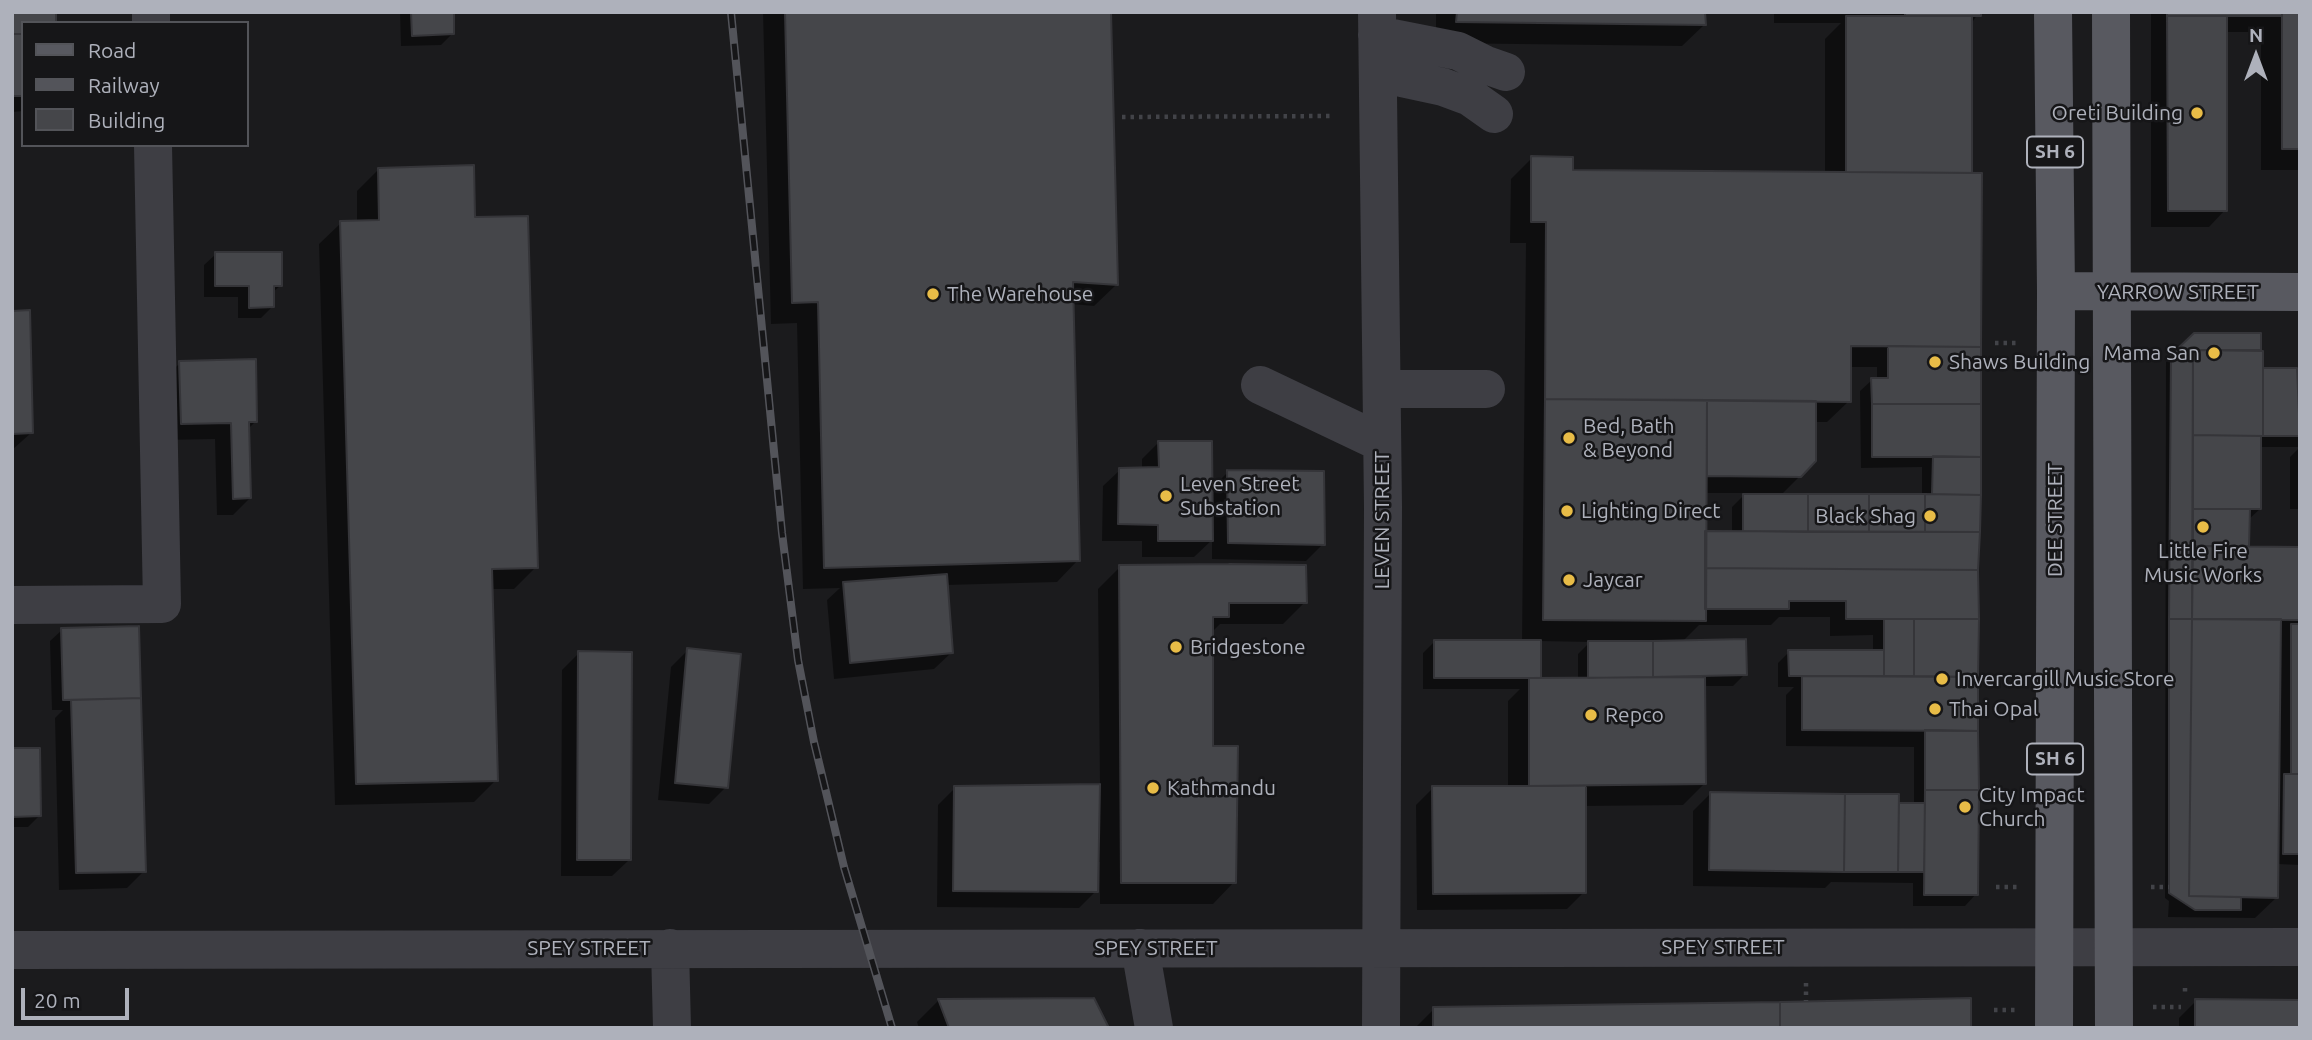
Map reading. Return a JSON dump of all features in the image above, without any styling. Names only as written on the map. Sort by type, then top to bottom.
[{"type":"main road","name":"DEE STREET","points":[[2053,12],[2056,291],[2054,1028]]},
{"type":"main road","name":"SH 6","points":[[2111,12],[2114,1028]]},
{"type":"main road","name":"YARROW STREET","points":[[2056,291],[2300,292]]},
{"type":"street","points":[[1377,24],[1458,51],[1506,72]]},
{"type":"street","name":"LEVEN STREET","points":[[1377,24],[1382,389],[1381,1028]]},
{"type":"street","points":[[1378,73],[1443,87],[1470,97],[1494,114]]},
{"type":"street","points":[[12,605],[162,604],[153,147]]},
{"type":"street","points":[[1259,385],[1382,443]]},
{"type":"street","points":[[1382,389],[1486,389]]},
{"type":"street","name":"SPEY STREET","points":[[12,950],[2300,947]]},
{"type":"street","points":[[670,948],[672,1028]]},
{"type":"street","points":[[1140,948],[1154,1028]]},
{"type":"path","points":[[1122,117],[1333,116]]},
{"type":"path","points":[[1995,342],[2022,342]]},
{"type":"path","points":[[1996,887],[2018,887]]},
{"type":"path","points":[[2147,887],[2169,887]]},
{"type":"path","points":[[2185,988],[2185,996]]},
{"type":"path","points":[[2153,1007],[2181,1007]]},
{"type":"path","points":[[1994,1010],[2015,1010]]},
{"type":"building","points":[[12,12],[56,12],[56,21],[21,21],[21,34],[12,34]]},
{"type":"building","points":[[411,12],[454,12],[454,34],[412,36]]},
{"type":"building","name":"The Warehouse","points":[[785,12],[1111,12],[1118,285],[1073,282],[1080,561],[824,568],[818,302],[792,303]]},
{"type":"building","points":[[1457,12],[1705,12],[1706,25],[1456,22]]},
{"type":"building","points":[[1905,12],[1981,12],[1981,16],[1905,16]]},
{"type":"building","points":[[2167,12],[2282,12],[2282,16],[2167,16]]},
{"type":"building","points":[[2282,12],[2300,12],[2300,149],[2282,149]]},
{"type":"building","points":[[1846,16],[1972,16],[1972,173],[1846,172]]},
{"type":"building","name":"Oreti Building","points":[[2167,16],[2227,16],[2227,211],[2168,211]]},
{"type":"building","points":[[12,34],[21,34],[21,96],[12,96]]},
{"type":"building","points":[[1531,156],[1573,157],[1573,170],[1982,173],[1981,347],[1851,346],[1851,402],[1545,399],[1546,222],[1531,222]]},
{"type":"building","points":[[474,165],[475,217],[528,216],[538,568],[492,569],[498,781],[356,784],[340,221],[379,220],[378,168]]},
{"type":"building","points":[[215,252],[282,252],[282,286],[274,286],[274,307],[249,308],[249,286],[215,286]]},
{"type":"building","points":[[30,310],[33,433],[12,434],[12,311]]},
{"type":"building","points":[[2194,333],[2261,333],[2261,350],[2193,350],[2192,619],[2169,619],[2171,355]]},
{"type":"building","name":"Shaws Building","points":[[1888,346],[1981,347],[1981,404],[1872,404],[1871,378],[1888,378]]},
{"type":"building","points":[[2193,350],[2263,351],[2263,436],[2193,435]]},
{"type":"building","points":[[256,359],[257,422],[249,422],[251,498],[233,499],[231,423],[181,424],[179,361]]},
{"type":"building","points":[[2263,368],[2297,368],[2300,436],[2263,436]]},
{"type":"building","points":[[1545,399],[1707,400],[1706,621],[1543,620]]},
{"type":"building","points":[[1707,400],[1816,401],[1816,461],[1801,477],[1707,476]]},
{"type":"building","points":[[1872,404],[1981,404],[1981,457],[1872,457]]},
{"type":"building","points":[[2193,435],[2261,436],[2261,509],[2193,509]]},
{"type":"building","name":"Leven Street Substation","points":[[1158,441],[1212,441],[1213,541],[1158,541],[1158,525],[1118,524],[1119,468],[1159,467]]},
{"type":"building","points":[[1933,456],[1981,457],[1981,495],[1932,494]]},
{"type":"building","points":[[1227,470],[1324,471],[1325,545],[1228,543]]},
{"type":"building","points":[[1743,494],[1808,494],[1808,532],[1743,531]]},
{"type":"building","points":[[1808,494],[1869,494],[1869,532],[1808,532]]},
{"type":"building","points":[[1869,494],[1925,494],[1925,532],[1869,532]]},
{"type":"building","points":[[1925,494],[1981,495],[1980,532],[1925,532]]},
{"type":"building","points":[[2193,509],[2250,509],[2249,546],[2193,546]]},
{"type":"building","points":[[1705,531],[1980,532],[1978,570],[1705,568]]},
{"type":"building","points":[[2193,546],[2300,547],[2300,620],[2192,619]]},
{"type":"building","points":[[1119,565],[1306,565],[1307,603],[1229,603],[1229,617],[1213,617],[1213,746],[1238,746],[1236,883],[1121,883]]},
{"type":"building","points":[[1705,568],[1978,570],[1979,619],[1846,619],[1846,601],[1789,601],[1789,609],[1705,609]]},
{"type":"building","points":[[947,574],[953,653],[850,663],[843,582]]},
{"type":"building","points":[[1884,619],[1914,619],[1914,676],[1884,676]]},
{"type":"building","points":[[1914,619],[1979,619],[1978,677],[1914,676]]},
{"type":"building","points":[[2169,619],[2192,619],[2189,896],[2241,897],[2241,910],[2195,910],[2169,893]]},
{"type":"building","points":[[2192,619],[2281,619],[2278,898],[2189,896]]},
{"type":"building","points":[[2291,624],[2300,624],[2300,774],[2291,774]]},
{"type":"building","points":[[139,626],[141,698],[63,700],[61,628]]},
{"type":"building","points":[[1746,639],[1747,675],[1653,677],[1653,641]]},
{"type":"building","points":[[1434,640],[1541,640],[1541,678],[1434,678]]},
{"type":"building","points":[[1588,641],[1653,641],[1653,677],[1588,678]]},
{"type":"building","points":[[687,648],[741,654],[728,788],[675,783]]},
{"type":"building","points":[[1788,650],[1884,650],[1884,676],[1789,676]]},
{"type":"building","points":[[578,651],[632,652],[631,860],[577,860]]},
{"type":"building","points":[[1802,676],[1978,677],[1978,731],[1802,730]]},
{"type":"building","points":[[1705,677],[1706,784],[1529,786],[1529,678]]},
{"type":"building","points":[[141,698],[146,872],[76,873],[71,700]]},
{"type":"building","points":[[1925,730],[1978,731],[1979,790],[1925,790]]},
{"type":"building","points":[[12,748],[40,748],[41,816],[12,817]]},
{"type":"building","points":[[2284,774],[2300,774],[2300,854],[2283,854]]},
{"type":"building","points":[[1100,784],[1098,892],[953,891],[954,786]]},
{"type":"building","points":[[1432,786],[1586,786],[1586,893],[1433,894]]},
{"type":"building","points":[[1925,790],[1979,790],[1978,895],[1924,895]]},
{"type":"building","points":[[1710,792],[1845,794],[1844,872],[1709,870]]},
{"type":"building","points":[[1845,794],[1899,794],[1898,872],[1844,872]]},
{"type":"building","points":[[1899,803],[1925,803],[1924,872],[1898,872]]},
{"type":"building","points":[[1094,998],[1109,1028],[949,1028],[938,999]]},
{"type":"building","points":[[1971,998],[1971,1028],[1780,1028],[1780,1002]]},
{"type":"building","points":[[2195,999],[2300,1000],[2300,1028],[2195,1028]]},
{"type":"building","points":[[1780,1002],[1780,1028],[1433,1028],[1433,1007]]},
{"type":"railway","points":[[731,12],[782,533],[798,660],[814,742],[844,867],[892,1028]]},
{"type":"place","name":"Oreti Building","points":[[2197,113]]},
{"type":"place","name":"The Warehouse","points":[[933,294]]},
{"type":"place","name":"Mama San","points":[[2214,353]]},
{"type":"place","name":"Shaws Building","points":[[1935,362]]},
{"type":"place","name":"Bed, Bath & Beyond","points":[[1569,438]]},
{"type":"place","name":"Leven Street Substation","points":[[1166,496]]},
{"type":"place","name":"Lighting Direct","points":[[1567,511]]},
{"type":"place","name":"Black Shag","points":[[1930,516]]},
{"type":"place","name":"Little Fire Music Works","points":[[2203,527]]},
{"type":"place","name":"Jaycar","points":[[1569,580]]},
{"type":"place","name":"Bridgestone","points":[[1176,647]]},
{"type":"place","name":"Invercargill Music Store","points":[[1942,679]]},
{"type":"place","name":"Thai Opal","points":[[1935,709]]},
{"type":"place","name":"Repco","points":[[1591,715]]},
{"type":"place","name":"Kathmandu","points":[[1153,788]]},
{"type":"place","name":"City Impact Church","points":[[1965,807]]}]
